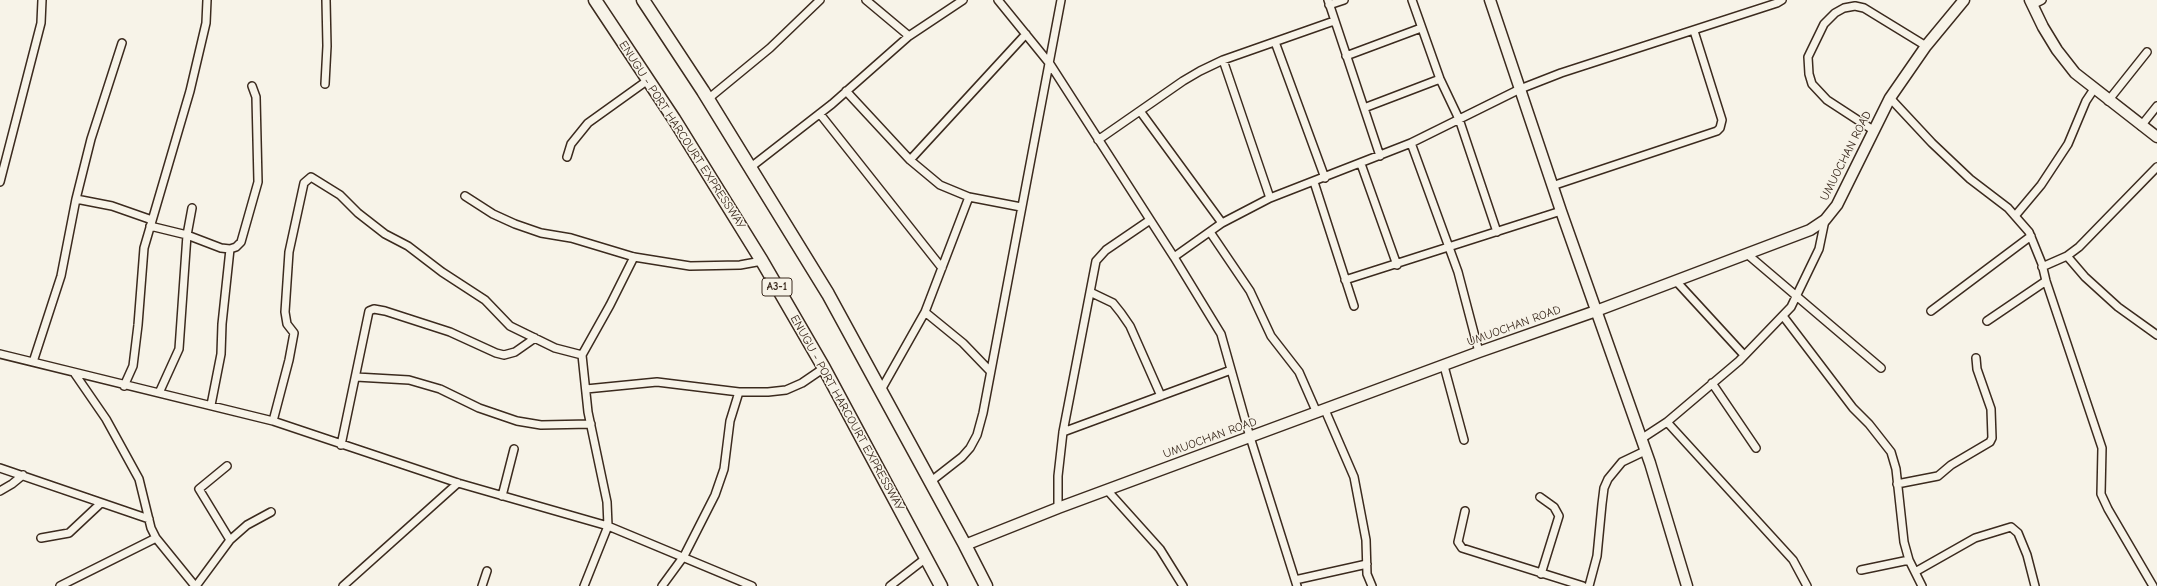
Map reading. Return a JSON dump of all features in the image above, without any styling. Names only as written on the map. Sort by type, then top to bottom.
[{"type":"highway","name":"ENUGU - PORT HARCOURT EXPRESSWAY","points":[[595,0],[648,80],[762,261],[824,368],[941,586]]},
{"type":"highway","points":[[644,0],[751,167],[828,294],[986,586]]},
{"type":"street","points":[[0,182],[41,23],[42,0]]},
{"type":"street","points":[[124,386],[132,366],[140,316],[142,264],[151,223],[192,84],[206,23],[206,0]]},
{"type":"street","points":[[325,84],[327,46],[326,0]]},
{"type":"street","points":[[708,99],[770,48],[820,0]]},
{"type":"street","points":[[751,167],[820,114],[909,36],[963,0]]},
{"type":"street","points":[[998,0],[1050,64],[1174,256],[1221,334],[1250,437],[1296,583],[1367,564]]},
{"type":"street","points":[[930,482],[962,458],[970,448],[977,435],[983,413],[1061,0]]},
{"type":"street","points":[[1344,0],[1329,3],[1380,156]]},
{"type":"street","points":[[1412,0],[1440,79],[1459,119],[1497,232]]},
{"type":"street","points":[[1490,0],[1552,186],[1641,439],[1687,586]]},
{"type":"street","points":[[1174,256],[1222,223],[1270,198],[1361,164],[1411,143],[1520,89],[1561,73],[1694,31],[1782,0]]},
{"type":"street","name":"UMUOCHAN ROAD","points":[[965,545],[1058,508],[1321,412],[1479,352],[1596,311],[1810,230],[1825,220],[1837,205],[1890,98],[1926,46],[1964,0]]},
{"type":"street","points":[[2042,0],[2031,2],[2043,27],[2066,63],[2108,101],[2157,137]]},
{"type":"street","points":[[869,1],[909,36]]},
{"type":"street","points":[[1873,130],[1827,100],[1812,84],[1809,74],[1808,57],[1824,24],[1835,13],[1844,8],[1855,6],[1864,8],[1926,46]]},
{"type":"street","points":[[1098,140],[1182,81],[1223,60],[1334,21]]},
{"type":"street","points":[[1346,56],[1421,28]]},
{"type":"street","points":[[1552,186],[1717,131],[1720,128],[1722,120],[1694,31]]},
{"type":"street","points":[[910,160],[1026,34]]},
{"type":"street","points":[[1275,42],[1325,178]]},
{"type":"street","points":[[33,362],[61,276],[76,199],[91,139],[122,43]]},
{"type":"street","points":[[2108,101],[2147,52]]},
{"type":"street","points":[[1223,60],[1270,198]]},
{"type":"street","points":[[1364,108],[1440,79]]},
{"type":"street","points":[[568,157],[571,144],[588,123],[648,80]]},
{"type":"street","points":[[76,199],[112,206],[151,223],[221,248],[230,249],[236,247],[244,235],[258,182],[256,97],[252,86]]},
{"type":"street","points":[[2015,216],[2041,185],[2068,144],[2086,101],[2094,89]]},
{"type":"street","points":[[846,91],[910,160],[940,186],[969,197],[1021,207]]},
{"type":"street","points":[[1890,98],[1932,143],[1970,179],[2015,216],[2031,236],[2102,448],[2101,494],[2108,509],[2153,586]]},
{"type":"street","points":[[2141,126],[2157,106]]},
{"type":"street","points":[[1140,111],[1222,223]]},
{"type":"street","points":[[820,114],[942,268]]},
{"type":"street","points":[[1411,143],[1464,290],[1479,352]]},
{"type":"street","points":[[1361,164],[1397,265]]},
{"type":"street","points":[[2042,267],[2067,256],[2090,236],[2157,167]]},
{"type":"street","points":[[273,421],[289,360],[294,333],[287,324],[285,312],[289,252],[304,183],[311,177],[340,195],[358,213],[385,234],[408,246],[442,272],[485,300],[510,326],[555,348],[582,355]]},
{"type":"street","points":[[1314,182],[1354,306]]},
{"type":"street","points":[[464,196],[493,214],[515,224],[541,233],[571,238],[634,257],[690,266],[740,265],[762,261]]},
{"type":"street","points":[[881,390],[925,312],[969,197]]},
{"type":"street","points":[[159,393],[179,349],[187,235],[192,208]]},
{"type":"street","points":[[1345,280],[1397,265],[1561,211]]},
{"type":"street","points":[[1058,508],[1058,476],[1063,432],[1096,261],[1100,255],[1150,220]]},
{"type":"street","points":[[1641,439],[1667,422],[1744,355],[1783,316],[1797,297],[1819,248],[1825,220]]},
{"type":"street","points":[[1210,232],[1250,291],[1270,336],[1299,372],[1354,477],[1366,540],[1367,574],[1372,586]]},
{"type":"street","points":[[1932,311],[2031,236]]},
{"type":"street","points":[[211,405],[221,354],[222,324],[230,249]]},
{"type":"street","points":[[1747,254],[1881,368]]},
{"type":"street","points":[[2067,256],[2085,277],[2118,307],[2157,334]]},
{"type":"street","points":[[584,586],[608,526],[607,502],[591,424],[582,355],[610,305],[634,257]]},
{"type":"street","points":[[1676,281],[1744,355]]},
{"type":"street","points":[[1987,321],[2046,281]]},
{"type":"street","points":[[1090,292],[1113,303],[1130,326],[1161,396]]},
{"type":"street","points":[[341,445],[356,377],[367,315],[370,311],[374,309],[450,332],[496,354],[504,355],[515,352],[534,338]]},
{"type":"street","points":[[925,312],[963,343],[990,371]]},
{"type":"street","points":[[1783,316],[1852,408],[1869,424],[1891,452],[1896,469],[1904,542],[1909,560],[1922,586]]},
{"type":"street","points":[[0,354],[75,374],[211,405],[273,421],[458,484],[608,526],[684,556],[752,586]]},
{"type":"street","points":[[1897,484],[1938,476],[1951,465],[1990,442],[1992,432],[1991,409],[1977,368],[1976,358]]},
{"type":"street","points":[[1444,366],[1464,440]]},
{"type":"street","points":[[586,389],[658,382],[739,392],[786,390],[802,383],[824,368]]},
{"type":"street","points":[[1063,432],[1231,370]]},
{"type":"street","points":[[75,374],[106,419],[139,479],[148,519],[156,538],[195,586],[230,540],[247,525],[271,512]]},
{"type":"street","points":[[356,377],[409,380],[440,389],[479,408],[517,420],[541,425],[591,424]]},
{"type":"street","points":[[1712,383],[1756,448]]},
{"type":"street","points":[[662,586],[684,556],[715,495],[724,469],[730,421],[739,392]]},
{"type":"street","points":[[1667,422],[1793,560],[1807,586]]},
{"type":"street","points":[[502,496],[514,449]]},
{"type":"street","points":[[1588,586],[1597,556],[1602,504],[1606,484],[1613,471],[1622,462],[1645,451]]},
{"type":"street","points":[[228,466],[200,487],[199,490],[230,540]]},
{"type":"street","points":[[0,468],[23,474],[148,519]]},
{"type":"street","points":[[0,491],[12,484],[23,474]]},
{"type":"street","points":[[343,586],[458,484]]},
{"type":"street","points":[[1107,490],[1160,549],[1182,586]]},
{"type":"street","points":[[1540,497],[1554,507],[1558,516],[1541,574]]},
{"type":"street","points":[[41,538],[69,533],[101,503]]},
{"type":"street","points":[[1465,511],[1458,542],[1462,548],[1583,586]]},
{"type":"street","points":[[1914,572],[1970,540],[2011,527],[2018,533],[2027,555],[2035,586]]},
{"type":"street","points":[[60,586],[156,538]]},
{"type":"street","points":[[890,586],[926,558]]},
{"type":"street","points":[[1861,570],[1909,560]]},
{"type":"street","points":[[482,586],[487,571]]}]
